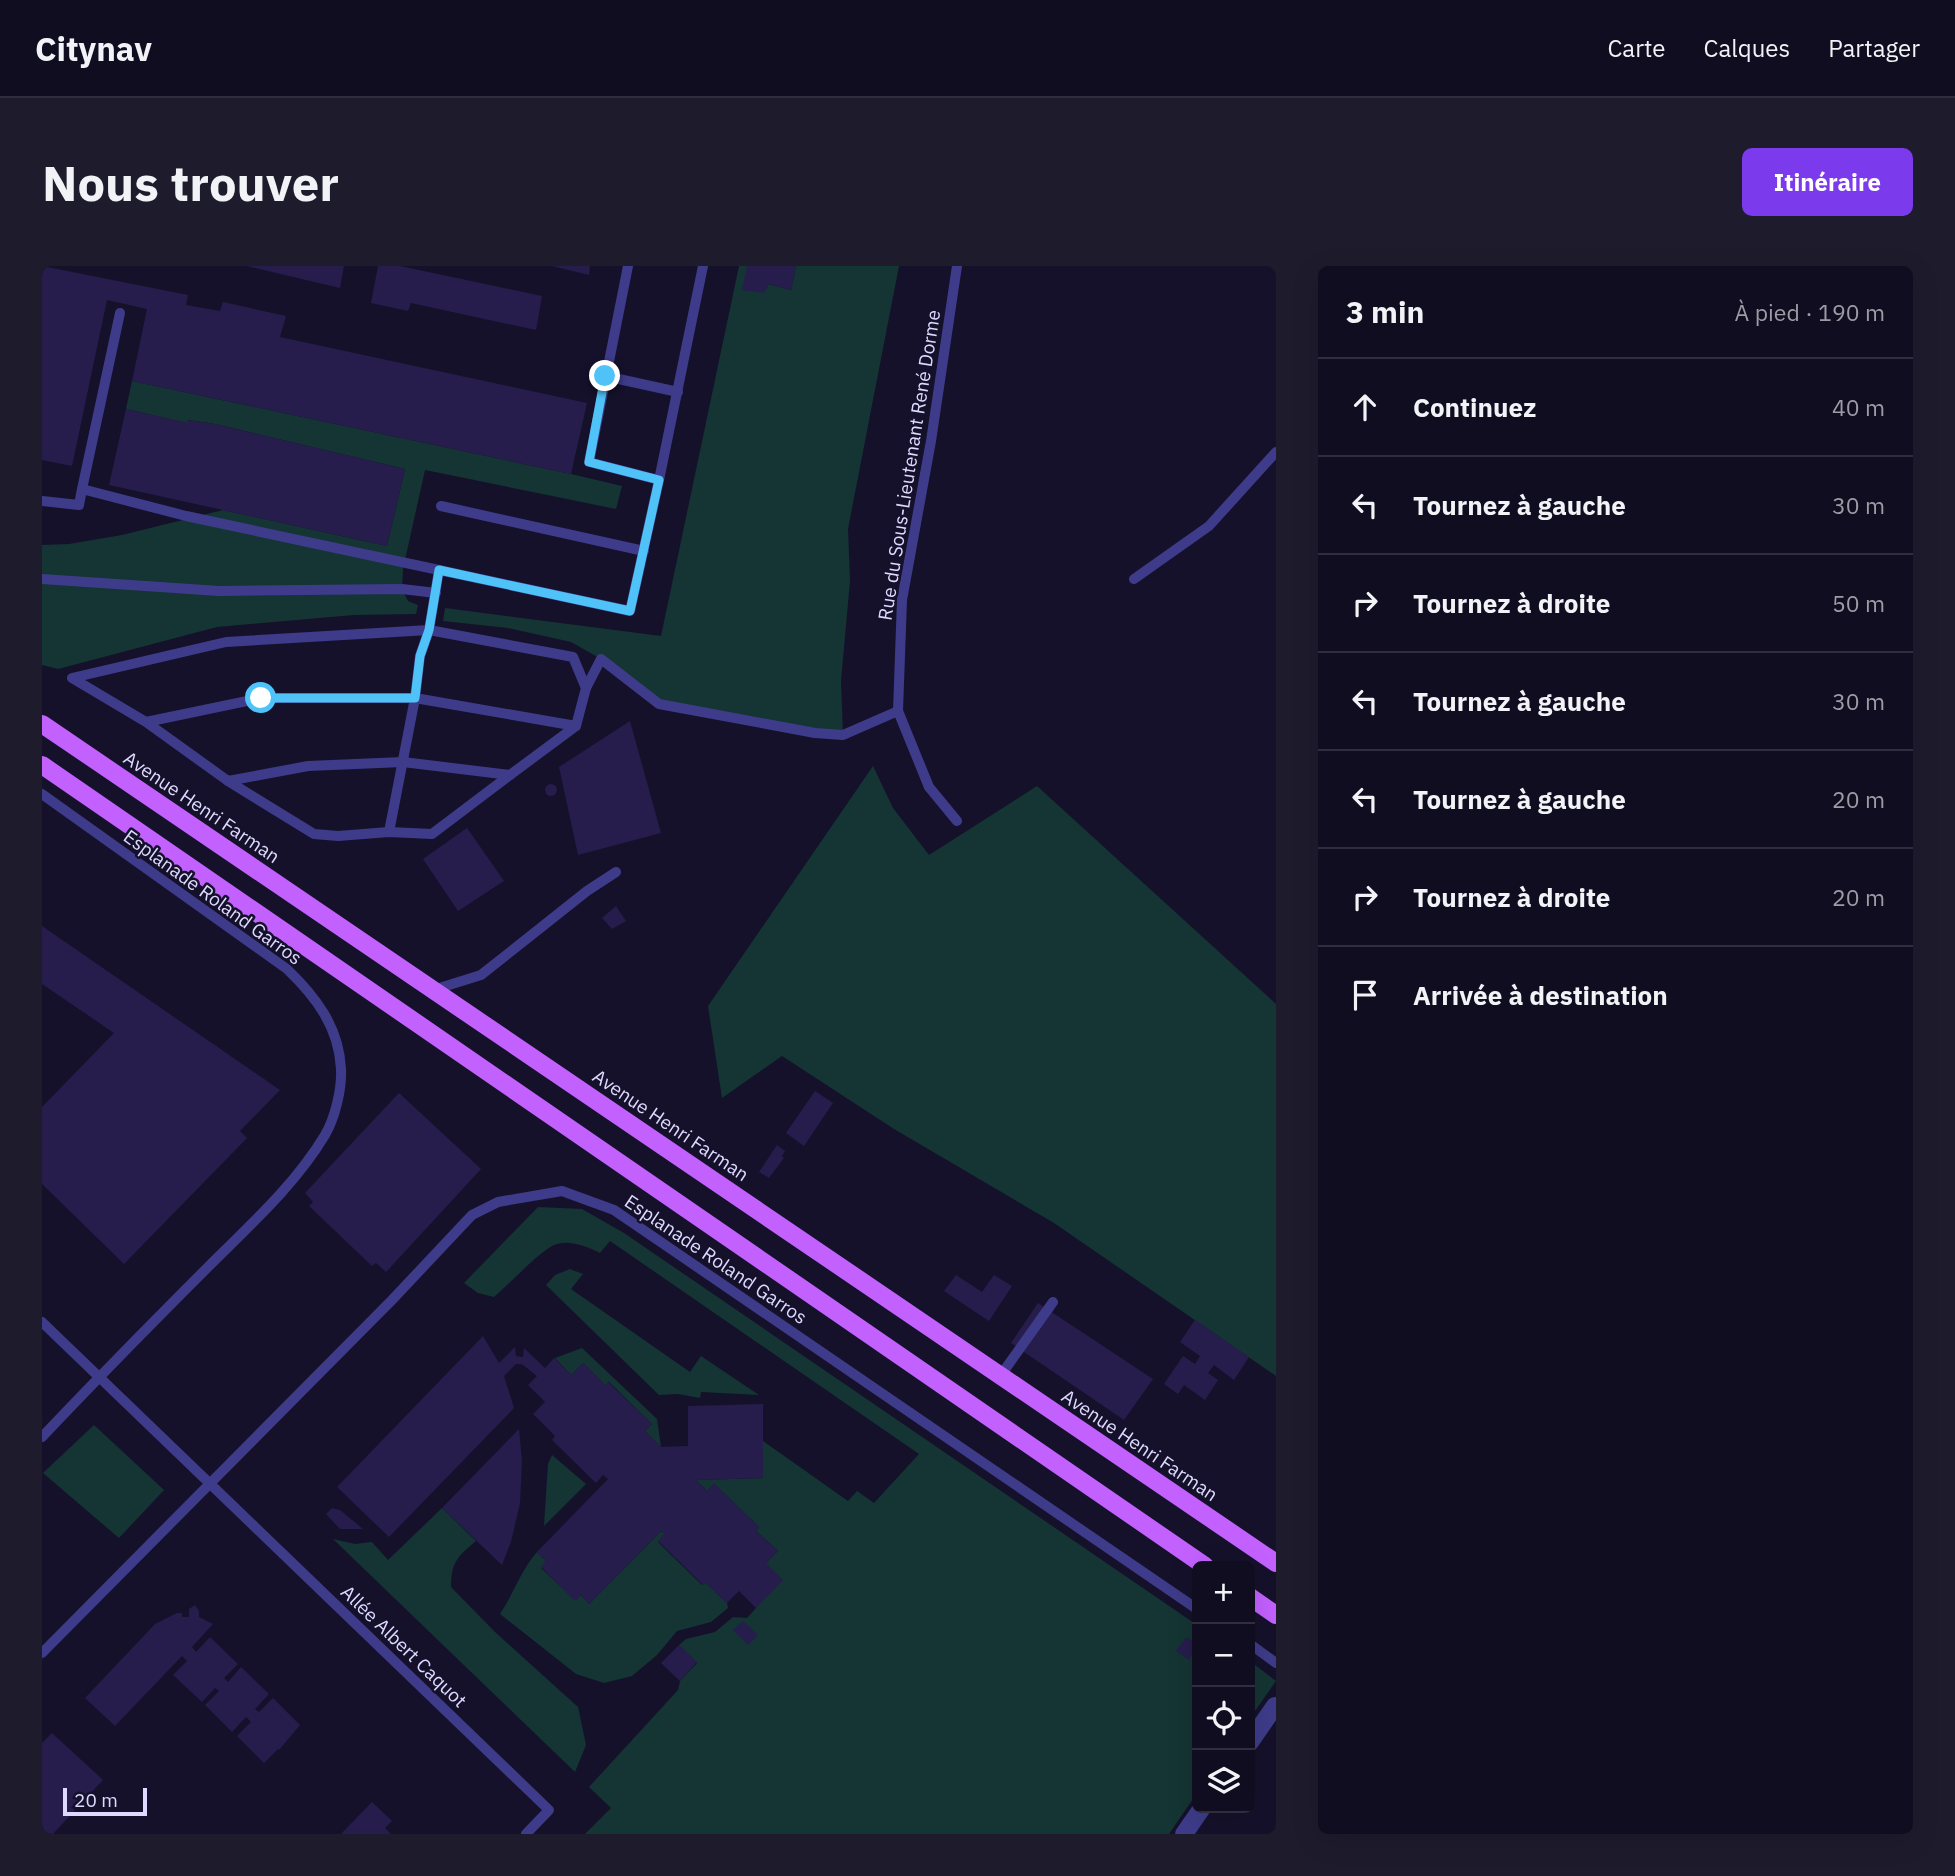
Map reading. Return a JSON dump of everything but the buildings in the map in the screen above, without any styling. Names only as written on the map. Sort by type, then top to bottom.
[{"type":"main road","name":"Avenue Henri Farman","points":[[42,724],[1276,1563]]},
{"type":"main road","points":[[42,765],[1198,1561]]},
{"type":"main road","points":[[1255,1600],[1276,1615]]},
{"type":"street","points":[[1255,1735],[1275,1706]]},
{"type":"street","points":[[1184,1834],[1199,1813]]},
{"type":"lane","points":[[628,266],[589,462],[659,480]]},
{"type":"lane","points":[[82,489],[186,516],[630,611],[703,266]]},
{"type":"lane","name":"Rue du Sous-Lieutenant René Dorme","points":[[957,266],[931,441],[902,600],[898,710],[929,787],[957,821]]},
{"type":"lane","points":[[42,501],[79,505],[120,313]]},
{"type":"lane","points":[[605,376],[678,392]]},
{"type":"lane","points":[[1134,579],[1209,526],[1276,452]]},
{"type":"lane","points":[[441,506],[644,551]]},
{"type":"lane","points":[[389,832],[415,698],[420,656],[429,630],[439,570]]},
{"type":"lane","points":[[42,579],[219,591],[402,589],[436,593]]},
{"type":"lane","points":[[586,688],[573,657],[429,630],[226,642],[72,678],[146,722],[229,781],[314,834],[338,836],[389,832],[432,834],[576,726],[586,688],[601,659],[659,704],[815,733],[843,735],[898,710]]},
{"type":"lane","points":[[146,722],[261,698],[415,698],[576,726]]},
{"type":"lane","points":[[229,781],[308,765],[403,762],[510,775]]},
{"type":"lane","name":"Esplanade Roland Garros","points":[[42,794],[287,970],[308,989],[327,1016],[337,1043],[341,1071],[335,1105],[326,1133],[278,1197],[99,1376],[42,1437]]},
{"type":"lane","points":[[433,990],[481,975],[587,891],[616,872]]},
{"type":"lane","name":"Esplanade Roland Garros","points":[[42,1653],[211,1484],[472,1215],[498,1202],[562,1191],[614,1210],[1192,1606]]},
{"type":"lane","points":[[1001,1375],[1054,1302]]},
{"type":"lane","points":[[42,1322],[211,1484]]},
{"type":"lane","name":"Allée Albert Caquot","points":[[211,1484],[549,1810],[526,1834]]},
{"type":"lane","points":[[1255,1648],[1276,1663]]},
{"type":"green space","points":[[739,266],[747,266],[769,284],[791,290],[796,266],[899,266],[848,529],[850,581],[841,681],[843,735],[659,704],[601,659],[571,642],[508,628],[443,621],[445,608],[661,636]]},
{"type":"green space","points":[[132,381],[622,486],[616,509],[425,470],[403,569],[402,589],[408,601],[418,605],[416,614],[354,615],[217,627],[58,669],[42,665],[42,545],[69,544],[122,535],[223,510],[387,546],[405,469],[215,424],[188,420],[187,423],[126,409]]},
{"type":"green space","points":[[873,766],[893,808],[929,855],[1037,786],[1276,1004],[1276,1376],[1054,1223],[894,1129],[782,1056],[722,1098],[708,1006]]},
{"type":"green space","points":[[538,1207],[582,1209],[624,1233],[1192,1622],[1192,1800],[1169,1834],[585,1834],[611,1808],[589,1787],[678,1690],[680,1681],[697,1663],[679,1645],[686,1639],[715,1632],[733,1617],[747,1618],[756,1608],[766,1563],[778,1551],[756,1531],[759,1527],[714,1484],[707,1491],[696,1480],[763,1478],[763,1441],[848,1501],[857,1491],[874,1503],[919,1454],[610,1241],[600,1253],[585,1246],[557,1244],[534,1259],[494,1297],[478,1293],[464,1283]]},
{"type":"green space","points":[[570,1269],[583,1274],[571,1289],[690,1372],[701,1356],[759,1395],[701,1392],[700,1398],[678,1394],[659,1395],[546,1285],[555,1275]]},
{"type":"green space","points":[[582,1348],[657,1419],[661,1447],[645,1431],[652,1424],[609,1382],[605,1385],[583,1363],[571,1375],[555,1358]]},
{"type":"green space","points":[[94,1425],[164,1490],[119,1538],[43,1473]]},
{"type":"green space","points":[[552,1455],[586,1484],[544,1526],[548,1464]]},
{"type":"green space","points":[[442,1508],[476,1541],[457,1560],[452,1571],[451,1587],[495,1632],[578,1707],[586,1745],[575,1772],[333,1539],[355,1544],[372,1542],[388,1560]]},
{"type":"green space","points":[[661,1531],[665,1534],[658,1542],[702,1585],[705,1582],[727,1603],[728,1608],[711,1622],[677,1631],[657,1655],[632,1676],[604,1683],[576,1674],[500,1614],[526,1566],[537,1552],[546,1561],[541,1568],[575,1600],[581,1595],[589,1604]]},
{"type":"green space","points":[[1255,1665],[1276,1681],[1255,1711]]},
{"type":"route","points":[[261,698],[415,698],[420,656],[429,630],[439,570],[630,611],[659,480],[589,462],[605,376]]}]
